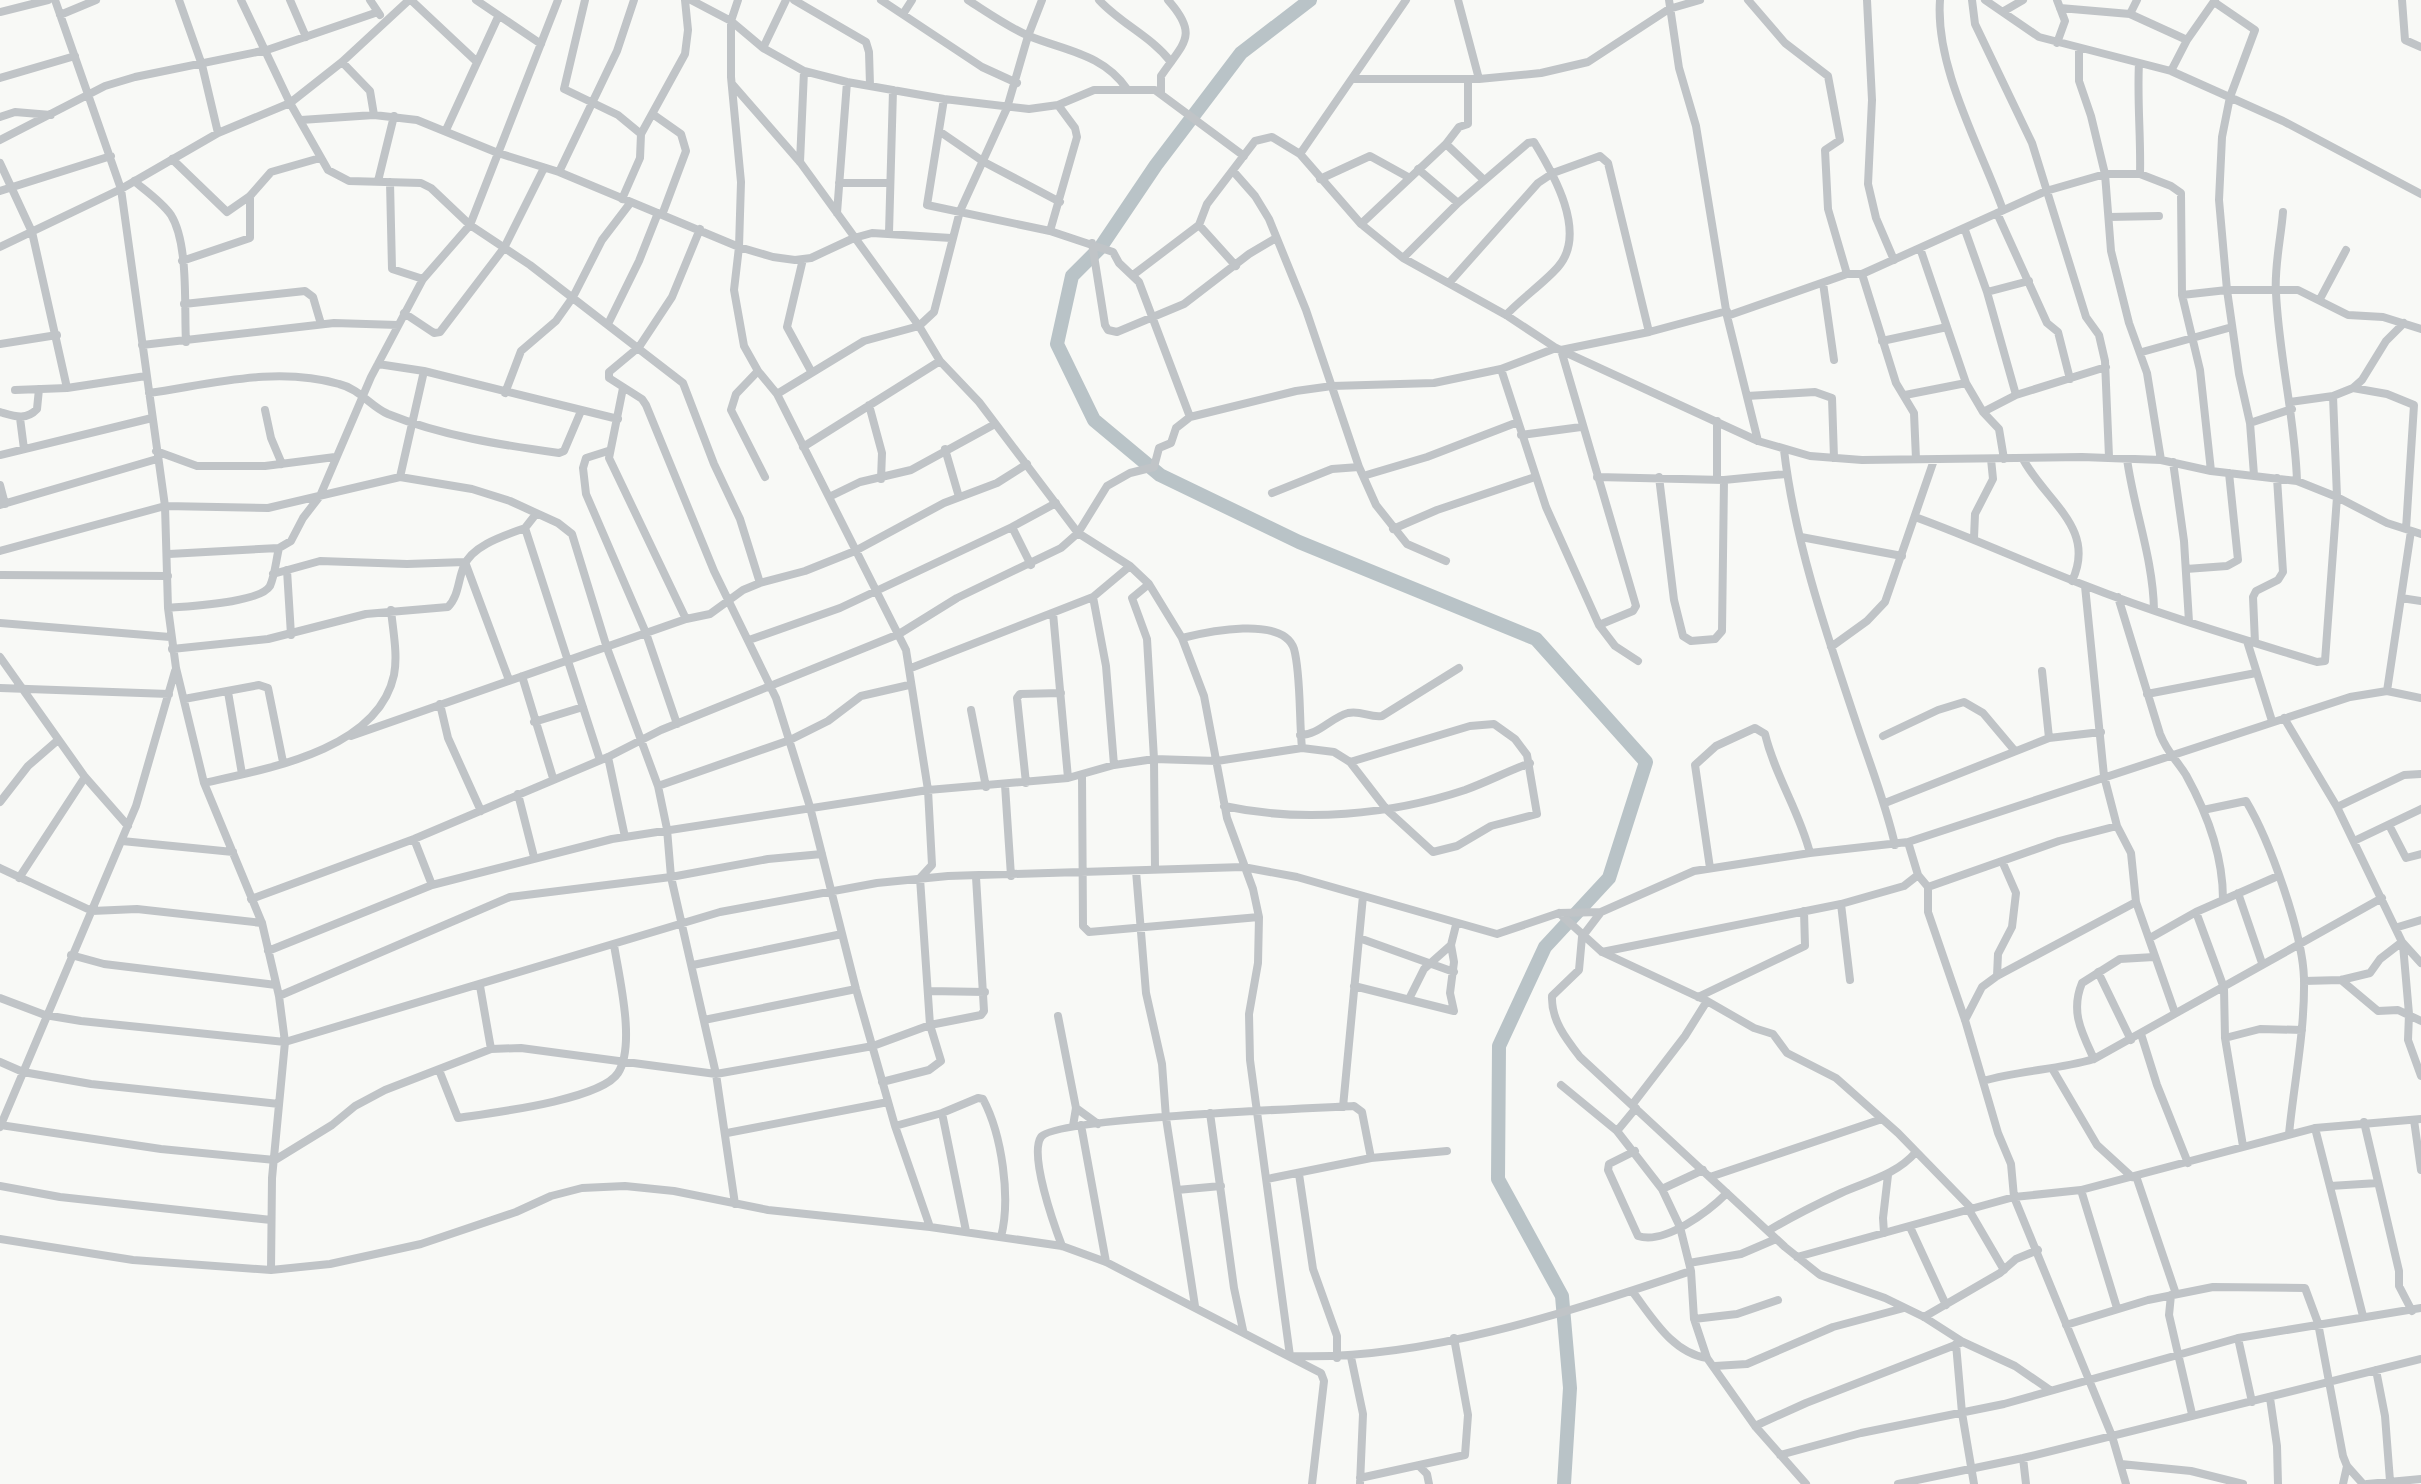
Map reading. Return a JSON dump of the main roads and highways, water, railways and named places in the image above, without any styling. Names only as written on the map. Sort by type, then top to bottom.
[{"type":"waterway","points":[[1310,0],[1241,53],[1156,165],[1100,248],[1072,276],[1057,344],[1094,420],[1160,475],[1299,542],[1536,639],[1646,762],[1609,878],[1545,947],[1499,1046],[1498,1179],[1562,1296],[1570,1388],[1564,1484]]}]
